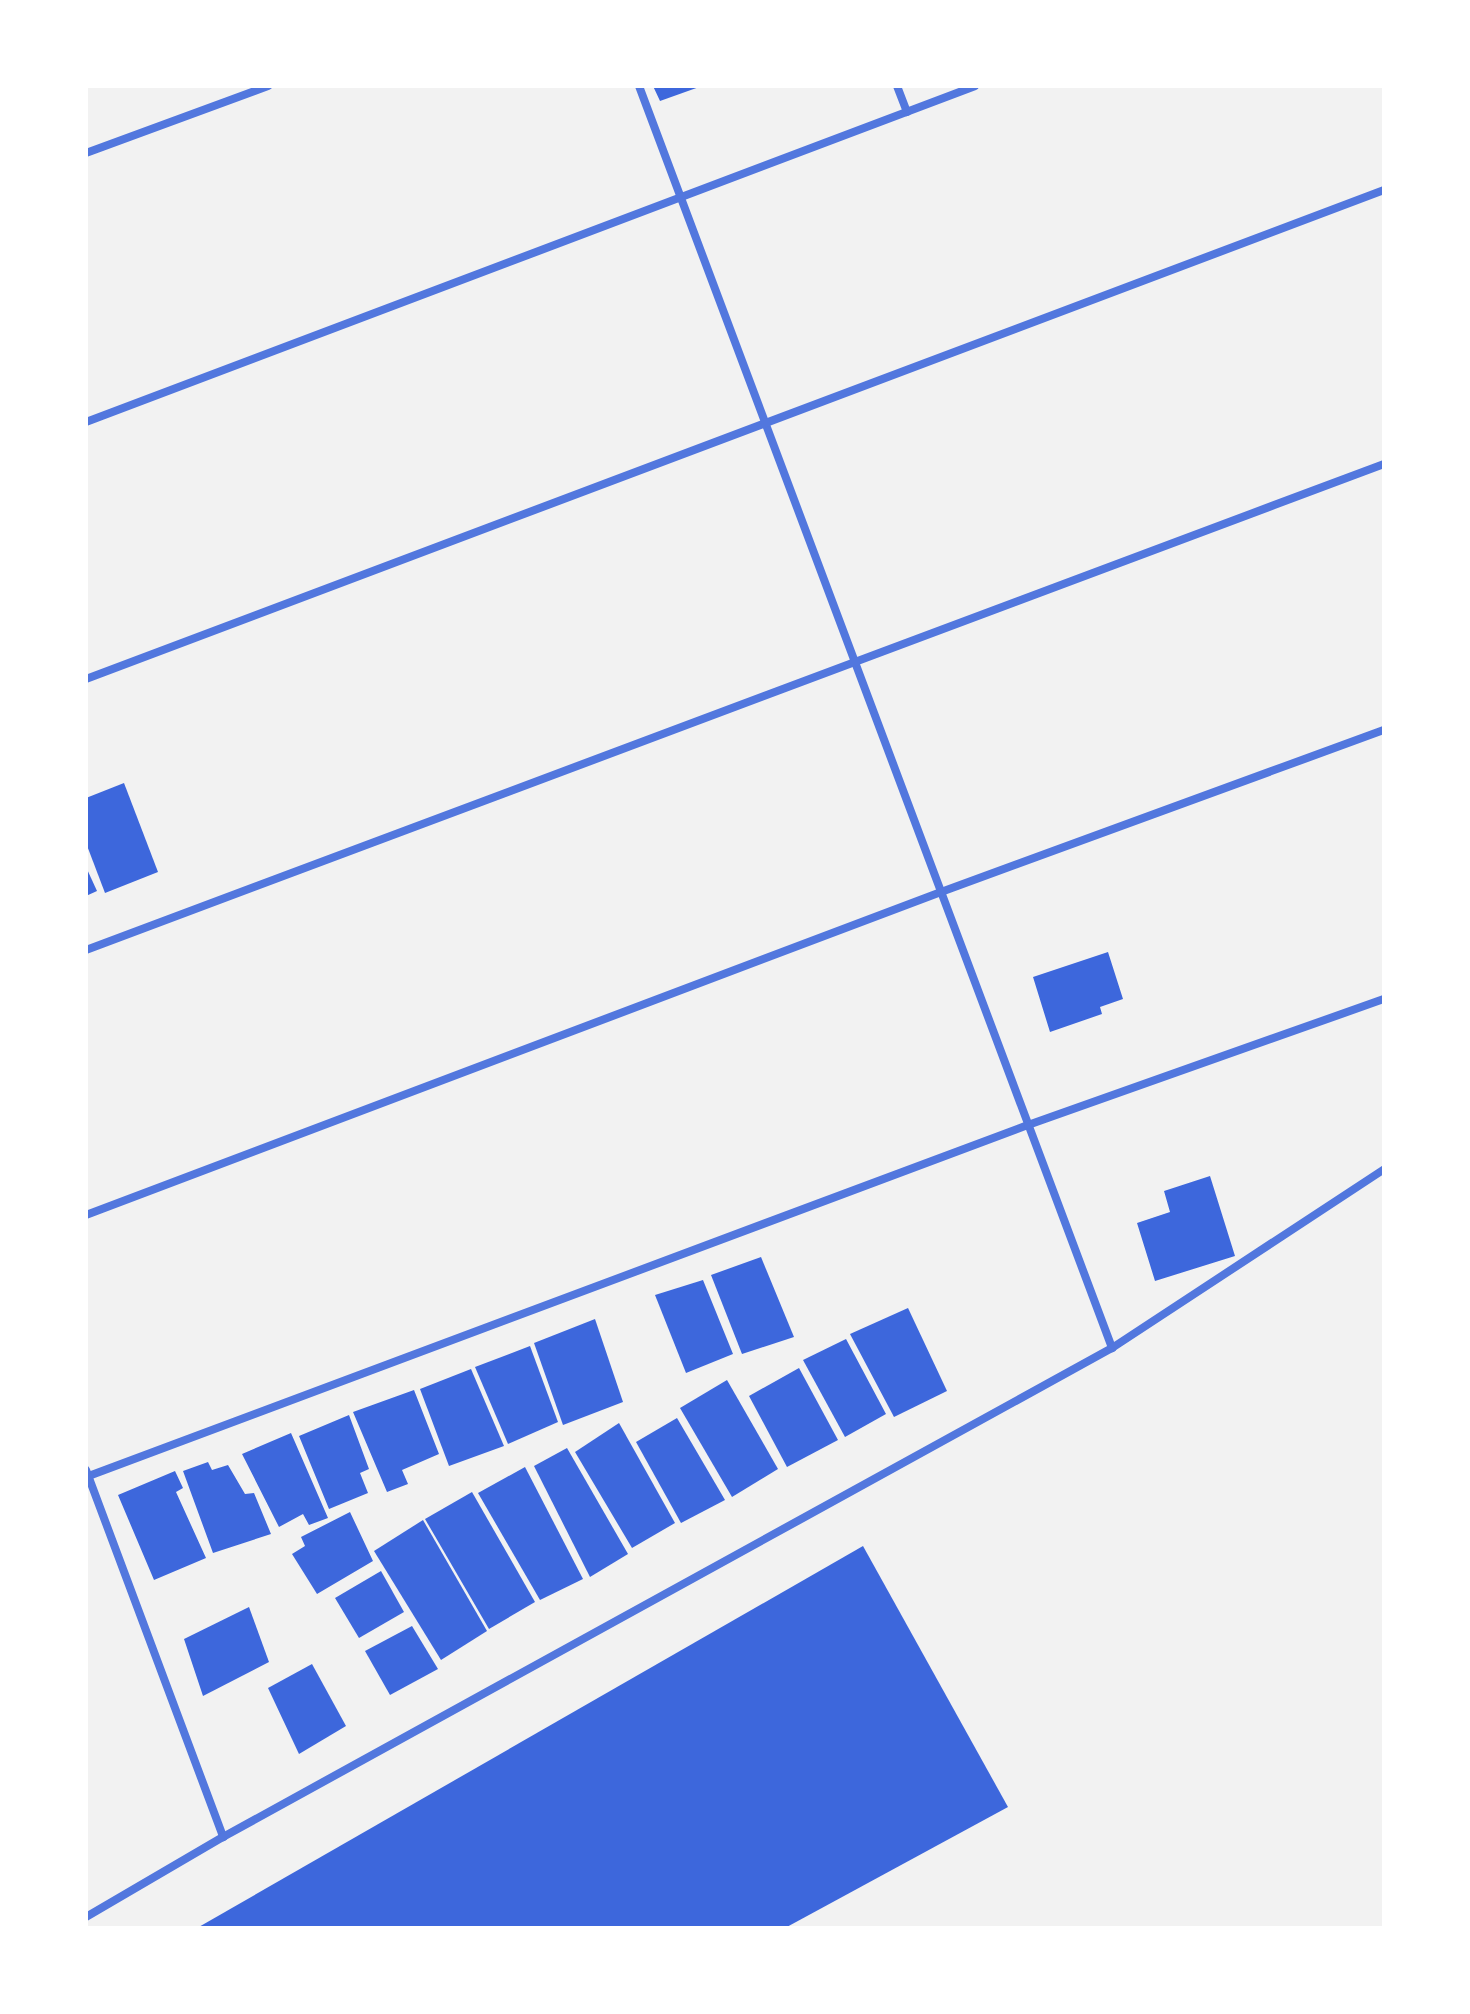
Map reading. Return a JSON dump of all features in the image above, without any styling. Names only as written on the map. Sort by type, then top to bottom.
[{"type":"street","points":[[86,153],[268,86]]},
{"type":"street","points":[[639,86],[1112,1348]]},
{"type":"street","points":[[897,86],[907,112]]},
{"type":"street","points":[[86,422],[975,86]]},
{"type":"street","points":[[86,679],[1384,190]]},
{"type":"street","points":[[86,950],[1384,464]]},
{"type":"street","points":[[86,1215],[941,892],[1384,730]]},
{"type":"street","points":[[223,1837],[87,1475],[1028,1125],[1384,999]]},
{"type":"street","points":[[86,1917],[223,1837],[1112,1348],[1384,1169]]},
{"type":"building","points":[[653,86],[702,86],[660,101]]},
{"type":"building","points":[[124,783],[158,872],[105,893],[86,843],[86,798]]},
{"type":"building","points":[[86,867],[97,891],[86,896]]},
{"type":"building","points":[[1108,952],[1123,999],[1100,1007],[1102,1014],[1050,1032],[1033,977]]},
{"type":"building","points":[[1210,1176],[1235,1256],[1155,1281],[1137,1223],[1170,1212],[1164,1191]]},
{"type":"building","points":[[761,1257],[794,1337],[742,1354],[711,1275]]},
{"type":"building","points":[[703,1280],[733,1354],[686,1373],[655,1295]]},
{"type":"building","points":[[908,1308],[947,1391],[894,1417],[850,1334]]},
{"type":"building","points":[[595,1319],[623,1402],[563,1425],[534,1343]]},
{"type":"building","points":[[846,1339],[886,1414],[845,1437],[803,1360]]},
{"type":"building","points":[[530,1346],[558,1422],[508,1444],[475,1367]]},
{"type":"building","points":[[799,1368],[838,1440],[787,1467],[749,1396]]},
{"type":"building","points":[[471,1369],[504,1446],[449,1466],[420,1389]]},
{"type":"building","points":[[727,1380],[778,1469],[732,1497],[680,1408]]},
{"type":"building","points":[[414,1390],[439,1454],[402,1470],[408,1484],[387,1492],[353,1412]]},
{"type":"building","points":[[349,1415],[369,1469],[360,1473],[368,1493],[329,1509],[299,1436]]},
{"type":"building","points":[[677,1418],[725,1500],[681,1523],[636,1442]]},
{"type":"building","points":[[619,1423],[675,1523],[632,1548],[575,1452]]},
{"type":"building","points":[[291,1433],[328,1518],[309,1525],[303,1514],[279,1527],[242,1454]]},
{"type":"building","points":[[567,1448],[628,1554],[590,1577],[534,1466]]},
{"type":"building","points":[[208,1462],[212,1470],[228,1465],[245,1494],[254,1493],[271,1534],[213,1553],[183,1471]]},
{"type":"building","points":[[525,1467],[583,1579],[540,1600],[478,1493]]},
{"type":"building","points":[[175,1471],[183,1488],[176,1492],[206,1558],[154,1580],[118,1495]]},
{"type":"building","points":[[472,1492],[535,1602],[489,1629],[425,1519]]},
{"type":"building","points":[[350,1512],[373,1561],[317,1594],[292,1554],[305,1546],[301,1537]]},
{"type":"building","points":[[423,1520],[487,1631],[441,1660],[374,1551]]},
{"type":"building","points":[[863,1546],[1008,1807],[785,1928],[197,1928]]},
{"type":"building","points":[[381,1571],[404,1612],[359,1638],[335,1598]]},
{"type":"building","points":[[249,1607],[269,1662],[203,1696],[184,1639]]},
{"type":"building","points":[[412,1626],[438,1669],[390,1695],[365,1651]]},
{"type":"building","points":[[312,1664],[346,1726],[299,1754],[268,1688]]}]
